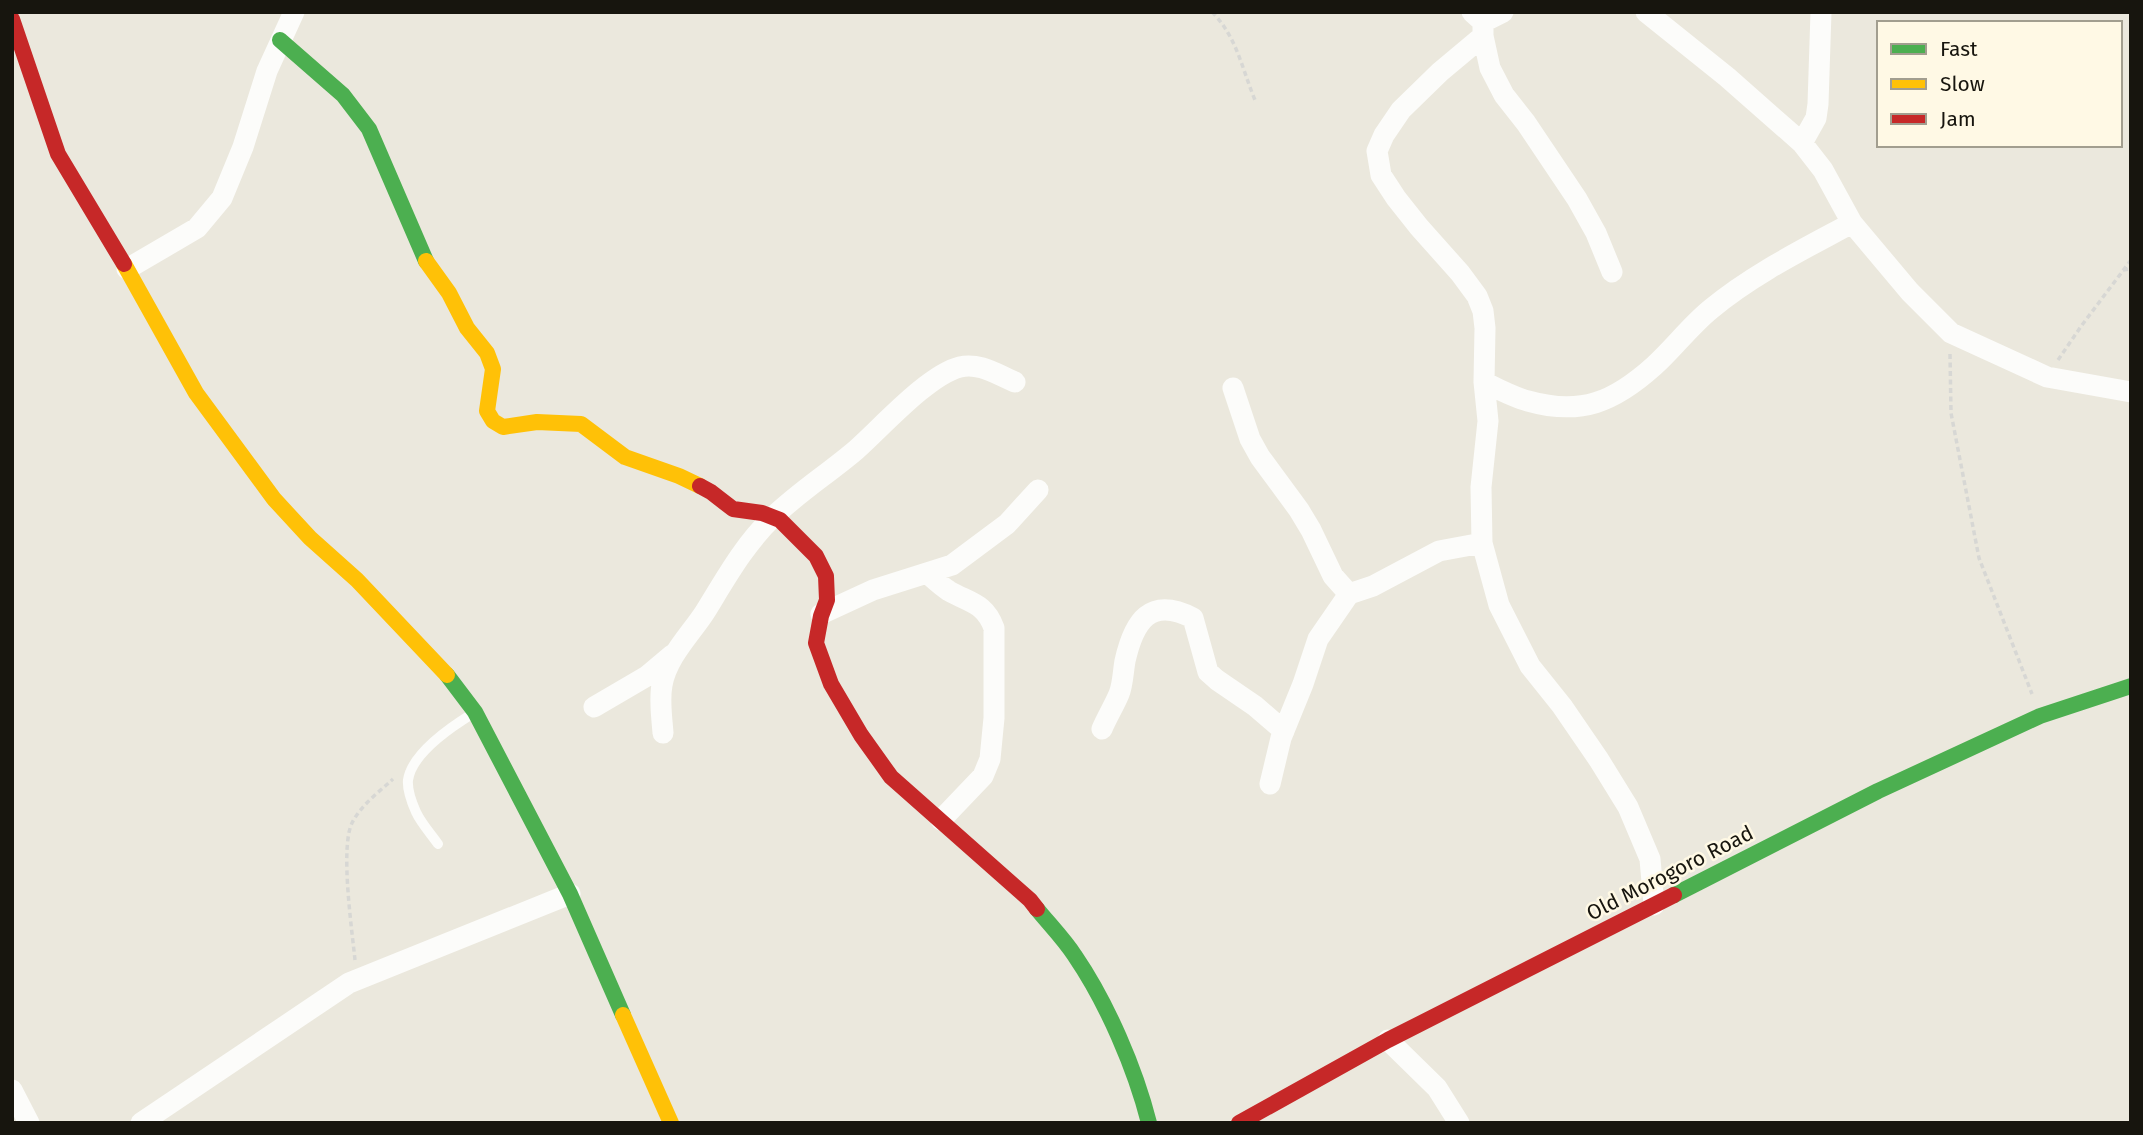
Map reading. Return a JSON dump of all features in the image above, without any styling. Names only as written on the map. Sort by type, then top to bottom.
[{"type":"street","points":[[127,269],[197,228],[222,198],[243,147],[267,71],[294,12]]},
{"type":"street","points":[[1503,12],[1479,23],[1440,72],[1401,110],[1377,151],[1381,175],[1396,198],[1477,296],[1483,311],[1484,382],[1488,421],[1481,486],[1482,543],[1500,605],[1530,666],[1600,760],[1628,807],[1650,859],[1654,905]]},
{"type":"street","points":[[1646,12],[1727,77],[1802,143],[1823,170],[1852,223],[1910,292],[1951,333],[2047,376],[2131,392]]},
{"type":"street","points":[[1802,143],[1816,118],[1821,12]]},
{"type":"street","points":[[12,19],[58,154],[127,269],[196,393],[274,499],[446,673],[475,712],[570,894],[671,1123]]},
{"type":"street","points":[[1479,23],[1490,68],[1504,95],[1577,199],[1596,233],[1612,272]]},
{"type":"street","points":[[281,40],[343,95],[369,129],[426,260],[449,293],[467,328],[487,353],[493,369],[486,411],[493,421],[503,427],[537,422],[580,424],[625,457],[700,486],[733,509],[773,517],[789,528],[816,556],[826,576],[827,600],[821,614],[816,643],[831,684],[861,735],[891,777],[1030,900],[1074,956],[1114,1026],[1142,1096],[1149,1123]]},
{"type":"street","points":[[1484,382],[1525,401],[1556,408],[1586,406],[1607,400],[1653,367],[1710,309],[1795,254],[1852,223]]},
{"type":"street","points":[[663,733],[662,682],[678,649],[737,558],[773,517],[856,450],[911,398],[944,374],[960,367],[974,366],[1015,382]]},
{"type":"street","points":[[1233,388],[1250,439],[1260,457],[1299,510],[1333,576],[1349,594]]},
{"type":"street","points":[[821,614],[873,590],[952,565],[1007,523],[1038,490]]},
{"type":"street","points":[[1270,784],[1284,730],[1318,639],[1349,594],[1373,586],[1438,551],[1482,543]]},
{"type":"street","points":[[927,573],[946,589],[980,606],[989,615],[994,628],[994,718],[990,759],[983,776],[975,786],[941,820]]},
{"type":"street","points":[[1102,729],[1119,694],[1126,656],[1135,633],[1148,613],[1167,610],[1193,618],[1208,672],[1284,730]]},
{"type":"street","points":[[594,706],[647,676],[678,649]]},
{"type":"street","name":"Old Morogoro Road","points":[[1239,1123],[1388,1040],[1878,791],[2040,716],[2131,685]]},
{"type":"street","points":[[141,1123],[349,983],[570,894]]},
{"type":"street","points":[[1388,1040],[1437,1088],[1458,1123]]},
{"type":"street","points":[[12,1090],[29,1123]]},
{"type":"lane","points":[[438,844],[417,814],[408,782],[411,772],[425,751],[445,731],[475,712]]},
{"type":"path","points":[[1212,12],[1238,51],[1255,100]]},
{"type":"path","points":[[2047,376],[2131,260]]},
{"type":"path","points":[[2123,271],[2131,269]]},
{"type":"path","points":[[1951,333],[1951,413],[1979,558],[2040,716]]},
{"type":"path","points":[[357,979],[347,874],[351,825],[363,806],[394,778]]},
{"type":"traffic: fast","points":[[280,40],[343,95],[369,129],[426,261]]},
{"type":"traffic: fast","points":[[447,675],[475,712],[570,894],[623,1015]]},
{"type":"traffic: fast","points":[[1674,895],[1878,791],[2040,716],[2131,686]]},
{"type":"traffic: fast","points":[[1037,909],[1071,950],[1109,1015],[1128,1058],[1149,1123]]},
{"type":"traffic: slow","points":[[426,261],[449,293],[467,328],[487,353],[493,369],[487,411],[493,421],[503,427],[537,422],[581,424],[625,457],[700,486]]},
{"type":"traffic: slow","points":[[124,264],[196,393],[274,499],[310,538],[357,580],[447,675]]},
{"type":"traffic: slow","points":[[623,1015],[671,1123]]},
{"type":"traffic: jam","points":[[12,19],[58,154],[124,264]]},
{"type":"traffic: jam","points":[[700,486],[733,509],[762,513],[780,520],[816,556],[826,576],[827,600],[816,643],[831,684],[861,735],[891,777],[1037,909]]},
{"type":"traffic: jam","points":[[1239,1123],[1388,1040],[1674,895]]}]
